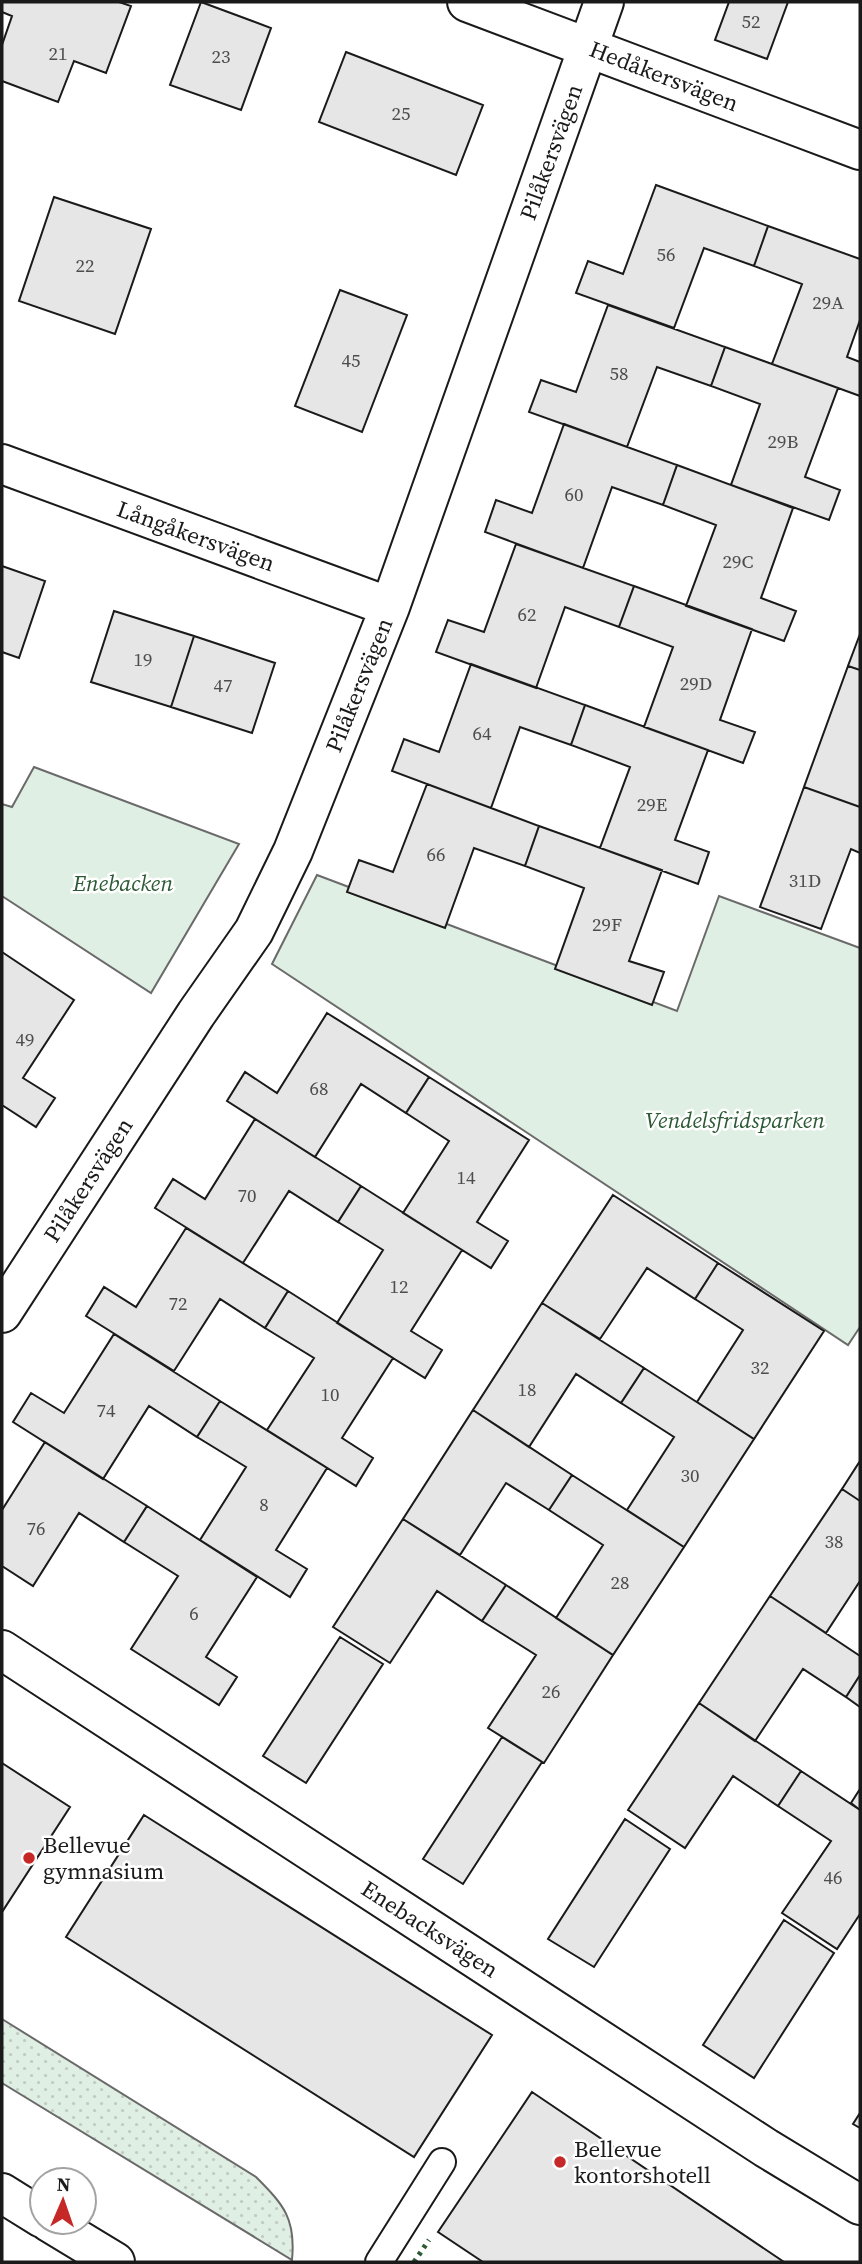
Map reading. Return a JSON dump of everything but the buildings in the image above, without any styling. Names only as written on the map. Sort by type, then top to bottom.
[{"type":"street","name":"Hedåkersvägen","points":[[467,2],[860,150]]},
{"type":"street","name":"Pilåkersvägen","points":[[2,1313],[196,1014],[254,932],[293,851],[390,607],[604,2]]},
{"type":"street","name":"Långåkersvägen","points":[[2,464],[390,607]]},
{"type":"street","name":"Enebacksvägen","points":[[2,1650],[742,2133],[860,2205]]},
{"type":"street","points":[[2,2193],[28,2209]]},
{"type":"street","points":[[72,2236],[115,2262]]},
{"type":"lane","points":[[379,2262],[442,2162]]},
{"type":"green space","name":"Enebacken","points":[[34,767],[239,844],[151,993],[2,896],[2,804],[12,807]]},
{"type":"green space","name":"Vendelsfridsparken","points":[[317,875],[677,1011],[719,896],[860,948],[860,1327],[848,1345],[272,964]]},
{"type":"green space","points":[[2,2019],[256,2177],[281,2205],[290,2223],[292,2260],[2,2083]]},
{"type":"hedge","points":[[414,2262],[429,2240]]},
{"type":"place","name":"Bellevue gymnasium","points":[[29,1858]]},
{"type":"place","name":"Bellevue kontorshotell","points":[[560,2162]]}]
